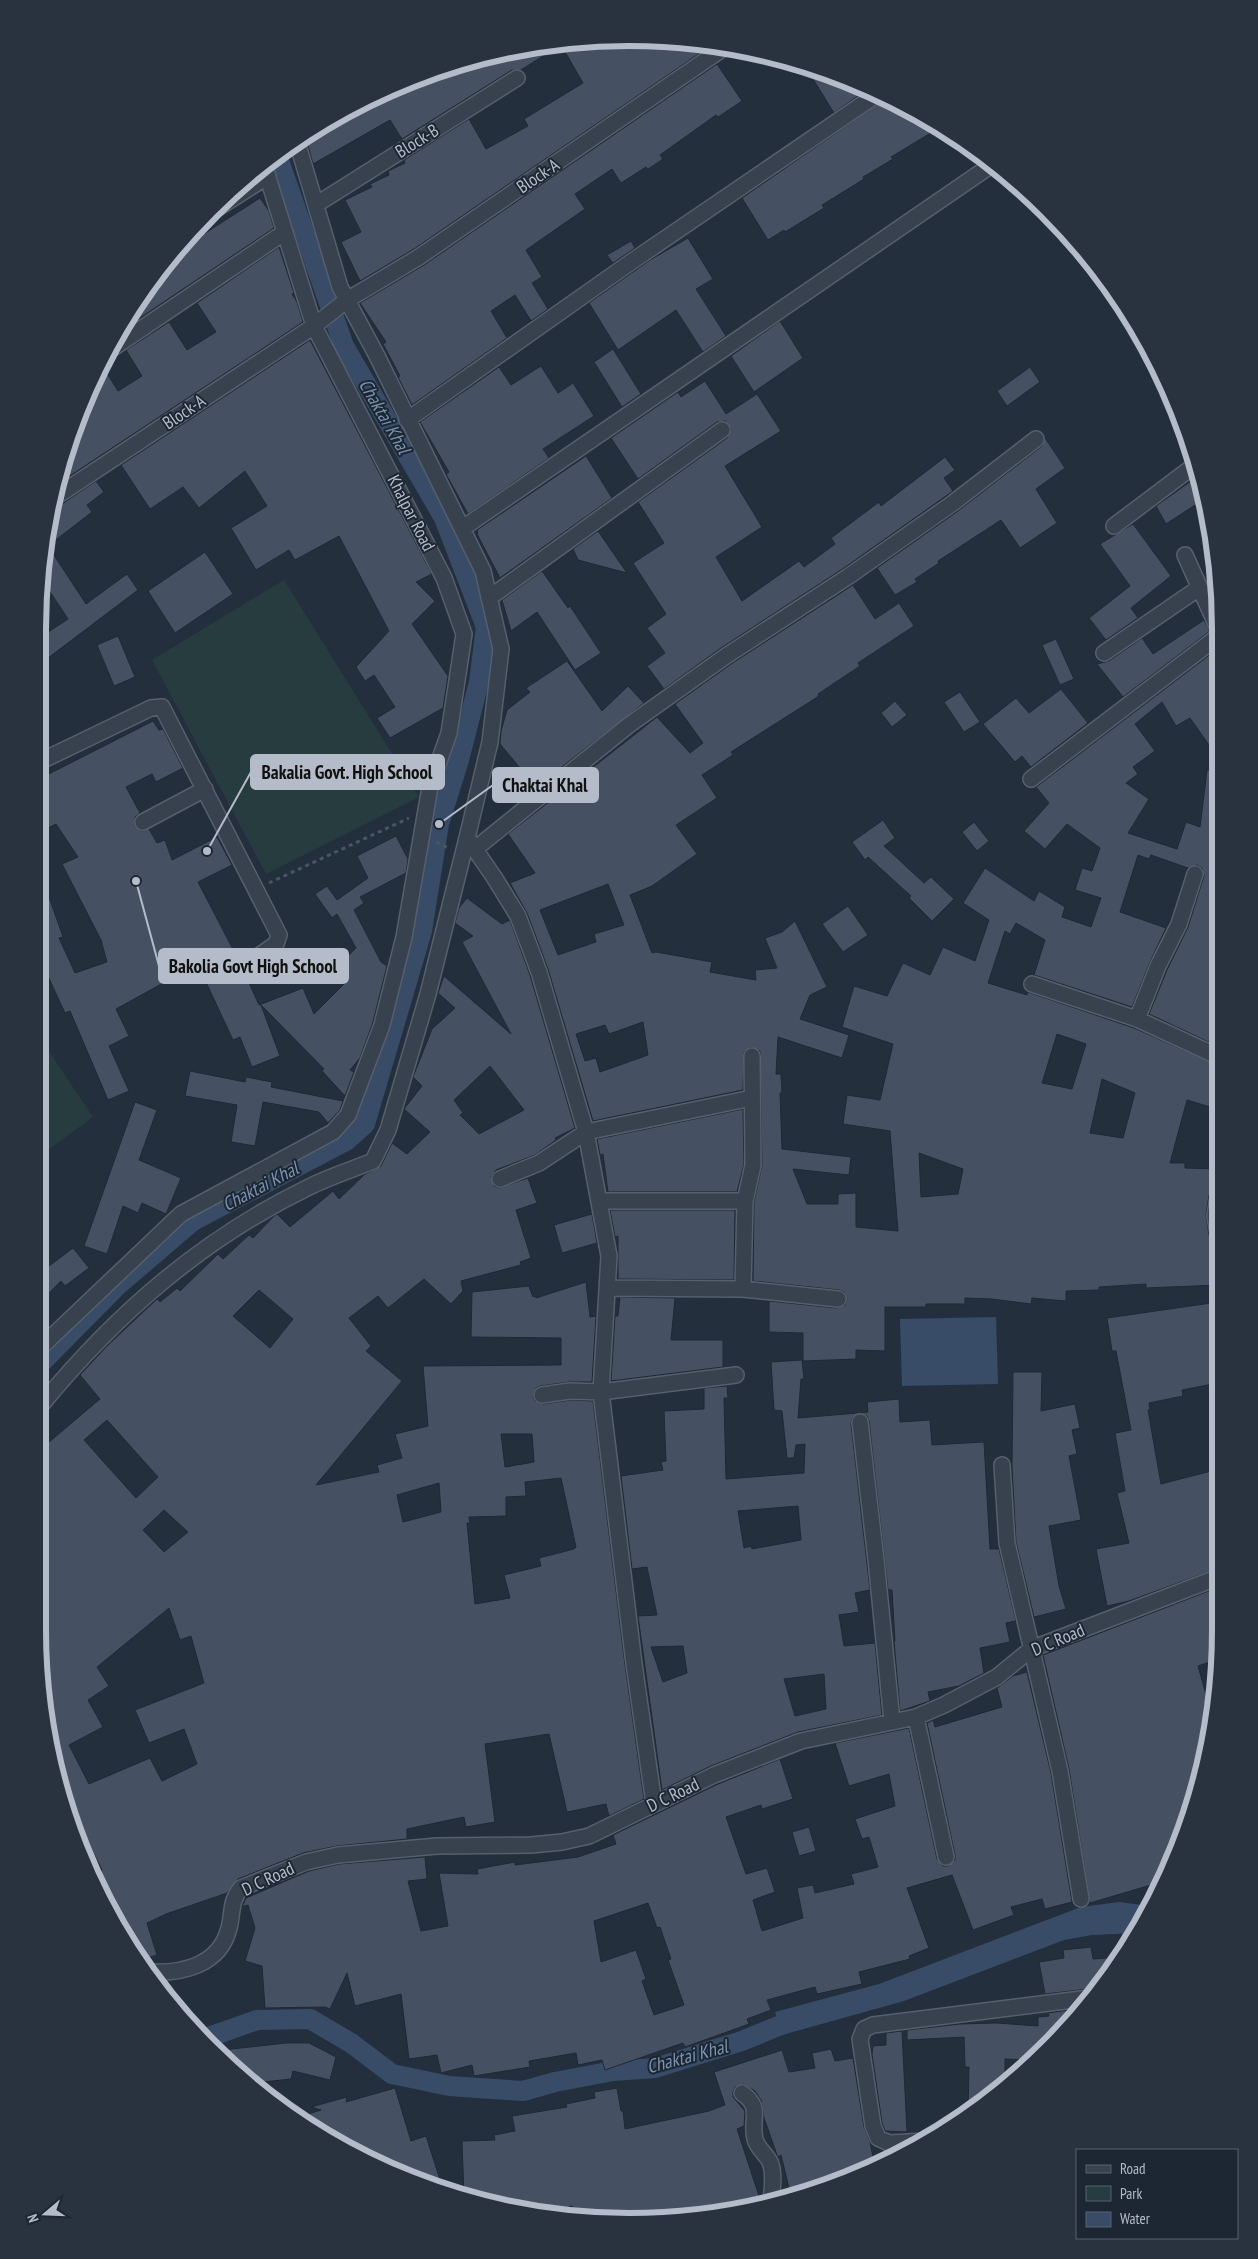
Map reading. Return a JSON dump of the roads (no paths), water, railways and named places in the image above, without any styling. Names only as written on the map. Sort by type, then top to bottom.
[{"type":"street","name":"Block-A","points":[[63,492],[314,326],[347,300],[420,256],[717,53]]},
{"type":"street","name":"Block-B","points":[[317,204],[517,78]]},
{"type":"street","points":[[407,420],[631,262],[869,98]]},
{"type":"street","points":[[46,1399],[70,1370],[128,1310],[177,1270],[243,1222],[310,1186],[373,1161],[388,1130],[426,1003],[468,848],[490,742],[501,649],[483,571],[340,287],[299,148]]},
{"type":"street","points":[[462,528],[986,169]]},
{"type":"street","name":"Khalpar Road","points":[[46,1342],[181,1214],[333,1132],[348,1114],[382,1025],[404,937],[430,787],[450,733],[464,634],[444,578],[314,326],[267,173]]},
{"type":"street","points":[[122,342],[285,232]]},
{"type":"street","points":[[489,598],[722,430]]},
{"type":"street","points":[[468,848],[629,725],[726,656],[848,576],[954,503],[1036,439]]},
{"type":"street","points":[[1114,526],[1189,469]]},
{"type":"street","points":[[1185,555],[1212,615]]},
{"type":"street","points":[[1104,653],[1199,588]]},
{"type":"street","points":[[1031,780],[1212,641]]},
{"type":"street","points":[[46,759],[158,706],[162,707],[279,934],[276,944],[243,967]]},
{"type":"street","points":[[144,822],[205,789]]},
{"type":"street","points":[[468,848],[518,916],[539,972],[586,1132],[609,1256],[601,1392],[633,1654],[654,1804]]},
{"type":"street","points":[[1137,1020],[1158,966],[1179,924],[1195,874]]},
{"type":"street","points":[[1032,984],[1137,1020],[1212,1054]]},
{"type":"street","points":[[743,1289],[745,1201],[753,1165],[752,1056]]},
{"type":"street","points":[[500,1179],[539,1162],[586,1132],[752,1098]]},
{"type":"street","points":[[599,1201],[745,1201]]},
{"type":"street","points":[[607,1288],[743,1289],[838,1299]]},
{"type":"street","points":[[542,1395],[570,1391],[601,1392],[736,1375]]},
{"type":"street","points":[[860,1422],[892,1722]]},
{"type":"street","points":[[1002,1465],[1007,1543],[1060,1771],[1081,1899]]},
{"type":"street","name":"D C Road","points":[[157,1972],[198,1966],[214,1956],[222,1947],[230,1927],[235,1894],[241,1888],[306,1862],[338,1855],[437,1846],[531,1845],[562,1842],[589,1836],[714,1775],[801,1741],[916,1717],[944,1706],[989,1682],[1031,1649],[1212,1580]]},
{"type":"street","points":[[916,1717],[946,1857]]},
{"type":"street","points":[[907,2142],[889,2143],[878,2138],[872,2126],[860,2039],[864,2029],[873,2025],[1079,1999]]},
{"type":"street","points":[[742,2093],[750,2099],[754,2106],[755,2138],[758,2146],[770,2162],[772,2172],[771,2195]]},
{"type":"water","points":[[996,1317],[998,1384],[902,1386],[900,1319]]},
{"type":"water","points":[[1119,1902],[1143,1905],[1126,1933],[1092,1935],[1064,1940],[904,2001],[782,2035],[775,2012],[879,1984],[1081,1907]]},
{"type":"waterway","name":"Chaktai Khal","points":[[46,1358],[117,1286],[193,1221],[346,1141],[365,1124],[422,931],[439,824],[459,760],[479,682],[486,627],[444,518],[344,346],[280,163]]},
{"type":"waterway","name":"Chaktai Khal","points":[[211,2036],[257,2020],[310,2019],[351,2043],[392,2074],[449,2086],[523,2091],[555,2082],[613,2071],[655,2068],[742,2041],[805,2015]]},
{"type":"place","name":"Chaktai Khal","points":[[439,824]]},
{"type":"place","name":"Bakalia Govt. High School","points":[[207,851]]},
{"type":"place","name":"Bakolia Govt High School","points":[[136,881]]}]
